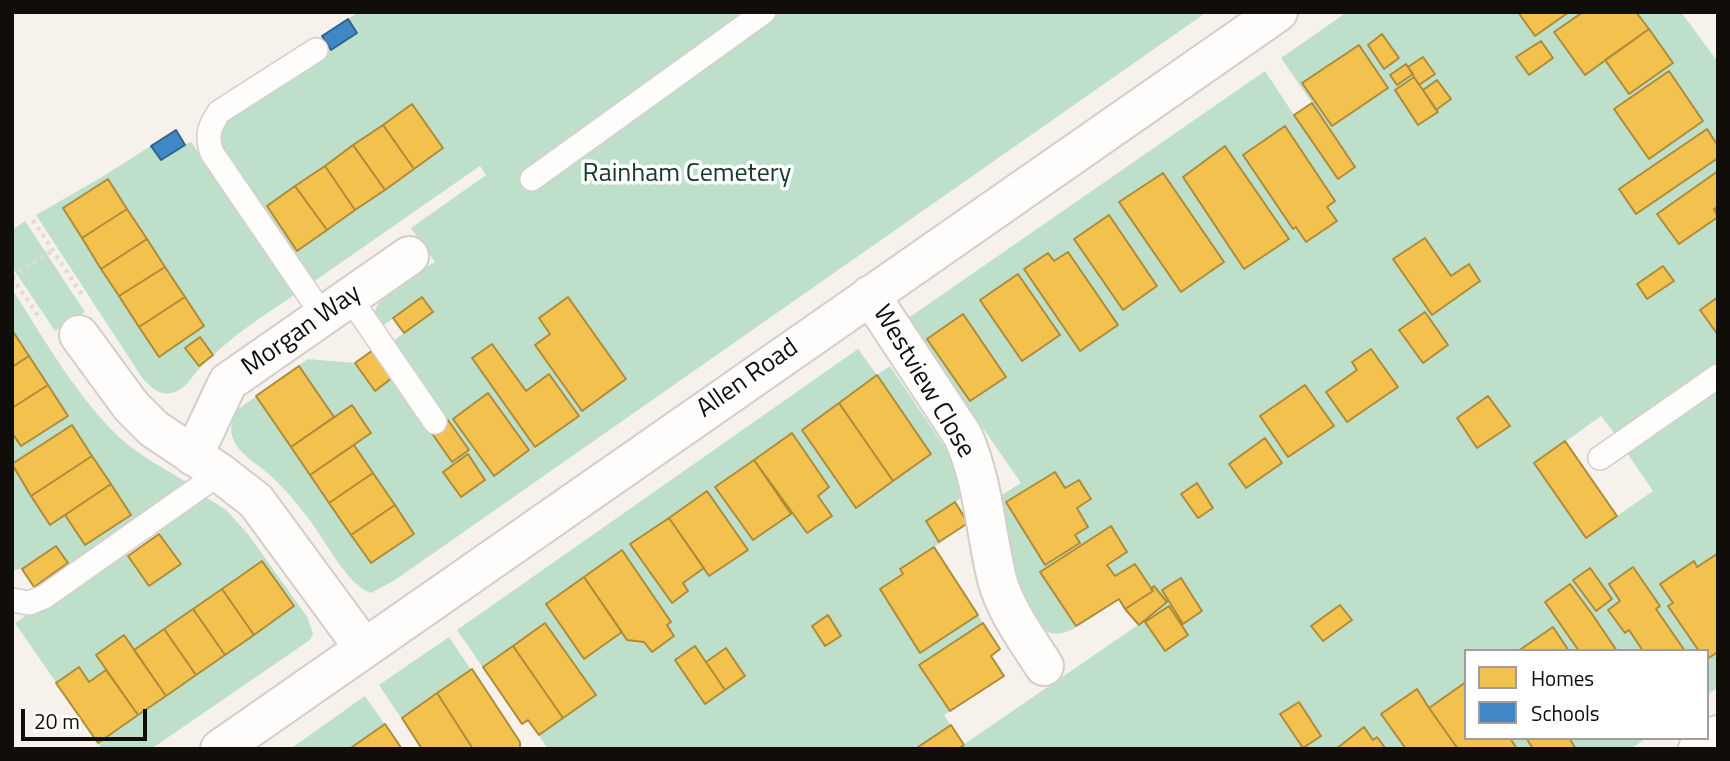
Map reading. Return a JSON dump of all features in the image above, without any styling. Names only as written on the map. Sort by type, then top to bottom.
[{"type":"street","name":"Allen Road","points":[[220,749],[1278,12]]},
{"type":"street","name":"Morgan Way","points":[[207,464],[228,382],[408,256]]},
{"type":"street","name":"Westview Close","points":[[870,295],[963,436],[973,459],[985,507],[997,580],[1005,602],[1044,666]]},
{"type":"street","points":[[79,335],[131,406],[154,429],[256,501],[364,648]]},
{"type":"street","points":[[1698,749],[1718,735]]},
{"type":"lane","points":[[532,179],[764,12]]},
{"type":"lane","points":[[316,50],[219,112],[209,126],[207,140],[212,153],[435,422]]},
{"type":"lane","points":[[1600,458],[1718,376]]},
{"type":"lane","points":[[12,600],[29,603],[44,597],[207,464]]},
{"type":"path","points":[[12,277],[53,251]]},
{"type":"green space","name":"Rainham Cemetery","points":[[359,12],[1207,12],[395,580],[371,593],[362,589],[345,572],[309,519],[287,493],[237,446],[231,429],[232,421],[237,410],[308,359],[355,363],[373,350],[431,431],[447,420],[392,342],[404,333],[394,318],[381,327],[375,312],[383,298],[391,291],[435,262],[411,228],[486,175],[480,166],[313,282],[220,144],[222,128],[232,115],[357,33],[348,19]]},
{"type":"green space","points":[[1347,12],[1681,12],[1718,62],[1718,369],[1617,437],[1601,416],[1565,442],[1617,516],[1653,491],[1625,450],[1718,385],[1718,687],[1709,694],[1709,649],[1464,649],[1464,740],[1643,740],[1631,749],[548,749],[528,720],[522,724],[457,630],[858,349],[877,375],[890,366],[956,464],[964,496],[955,502],[940,543],[934,547],[1000,649],[991,656],[1004,676],[944,715],[963,745],[1138,625],[1119,599],[1084,623],[1063,633],[1046,631],[1033,620],[1022,602],[1015,580],[1000,496],[1021,483],[907,319],[1265,71],[1294,115],[1312,103],[1281,58]]},
{"type":"green space","points":[[176,130],[185,144],[191,142],[299,292],[234,337],[183,387],[167,394],[155,390],[143,379],[36,215]]},
{"type":"green space","points":[[25,221],[85,312],[55,331],[12,267],[12,230]]},
{"type":"green space","points":[[12,289],[62,367],[104,422],[136,451],[188,483],[34,587],[22,569],[12,570]]},
{"type":"green space","points":[[204,496],[226,510],[248,534],[308,618],[313,634],[310,640],[151,749],[102,749],[15,623],[124,550],[128,556],[159,534],[162,524]]},
{"type":"green space","points":[[449,637],[520,742],[520,749],[422,749],[379,685]]},
{"type":"green space","points":[[365,696],[402,749],[290,749]]},
{"type":"building: Homes","points":[[1518,12],[1569,12],[1535,36]]},
{"type":"building: Homes","points":[[1583,12],[1636,12],[1649,29],[1585,75],[1554,32]]},
{"type":"building: Homes","points":[[1649,29],[1673,63],[1629,94],[1605,60]]},
{"type":"building: Homes","points":[[1382,34],[1399,58],[1384,69],[1368,45]]},
{"type":"building: Homes","points":[[1541,41],[1553,58],[1529,75],[1516,57]]},
{"type":"building: Homes","points":[[1359,45],[1388,88],[1332,126],[1302,83]]},
{"type":"building: Homes","points":[[1423,57],[1435,74],[1419,85],[1408,67]]},
{"type":"building: Homes","points":[[1406,64],[1413,74],[1397,85],[1390,75]]},
{"type":"building: Homes","points":[[1669,71],[1703,121],[1649,159],[1614,109]]},
{"type":"building: Homes","points":[[1414,77],[1438,112],[1418,125],[1395,90]]},
{"type":"building: Homes","points":[[1437,80],[1451,99],[1436,110],[1423,90]]},
{"type":"building: Homes","points":[[1312,103],[1355,167],[1338,179],[1294,115]]},
{"type":"building: Homes","points":[[412,104],[443,148],[414,169],[383,125]]},
{"type":"building: Homes","points":[[383,125],[414,169],[385,190],[353,145]]},
{"type":"building: Homes","points":[[1285,126],[1335,201],[1327,207],[1337,221],[1306,242],[1296,227],[1293,229],[1243,155]]},
{"type":"building: Homes","points":[[1707,129],[1718,146],[1718,158],[1636,214],[1619,189]]},
{"type":"building: Homes","points":[[353,145],[385,190],[355,210],[325,166]]},
{"type":"building: Homes","points":[[1225,146],[1289,239],[1244,269],[1183,177]]},
{"type":"building: Homes","points":[[325,166],[355,210],[327,230],[295,186]]},
{"type":"building: Homes","points":[[1718,171],[1718,207],[1714,209],[1718,217],[1679,244],[1657,214]]},
{"type":"building: Homes","points":[[1163,173],[1224,262],[1181,292],[1119,202]]},
{"type":"building: Homes","points":[[108,179],[127,209],[82,238],[63,208]]},
{"type":"building: Homes","points":[[295,186],[327,230],[297,251],[267,206]]},
{"type":"building: Homes","points":[[127,209],[147,239],[101,269],[82,238]]},
{"type":"building: Homes","points":[[1109,215],[1157,286],[1123,310],[1074,239]]},
{"type":"building: Homes","points":[[1425,238],[1451,276],[1469,264],[1480,281],[1432,315],[1393,259]]},
{"type":"building: Homes","points":[[147,239],[165,267],[119,296],[101,269]]},
{"type":"building: Homes","points":[[1068,252],[1118,325],[1080,351],[1024,269],[1048,253],[1054,261]]},
{"type":"building: Homes","points":[[1663,266],[1674,281],[1647,299],[1637,284]]},
{"type":"building: Homes","points":[[165,267],[185,297],[139,327],[119,296]]},
{"type":"building: Homes","points":[[1018,274],[1060,335],[1022,361],[980,300]]},
{"type":"building: Homes","points":[[185,297],[204,326],[159,357],[139,327]]},
{"type":"building: Homes","points":[[422,297],[433,312],[404,333],[393,318]]},
{"type":"building: Homes","points":[[568,297],[626,379],[582,411],[535,345],[550,334],[539,318]]},
{"type":"building: Homes","points":[[1718,297],[1718,335],[1700,310]]},
{"type":"building: Homes","points":[[1425,312],[1448,345],[1423,363],[1399,330]]},
{"type":"building: Homes","points":[[963,314],[1006,377],[970,401],[927,339]]},
{"type":"building: Homes","points":[[12,330],[29,356],[12,367]]},
{"type":"building: Homes","points":[[200,337],[213,355],[199,366],[185,348]]},
{"type":"building: Homes","points":[[492,344],[526,391],[549,374],[579,416],[535,447],[472,358]]},
{"type":"building: Homes","points":[[1371,349],[1398,387],[1347,422],[1326,392],[1357,370],[1352,362]]},
{"type":"building: Homes","points":[[373,350],[392,378],[375,391],[355,363]]},
{"type":"building: Homes","points":[[29,356],[48,385],[12,408],[12,367]]},
{"type":"building: Homes","points":[[299,366],[334,417],[291,447],[256,396]]},
{"type":"building: Homes","points":[[877,375],[931,454],[893,481],[839,403]]},
{"type":"building: Homes","points":[[48,385],[68,416],[21,446],[12,433],[12,408]]},
{"type":"building: Homes","points":[[1305,385],[1334,426],[1288,457],[1260,416]]},
{"type":"building: Homes","points":[[488,393],[529,450],[494,476],[453,419]]},
{"type":"building: Homes","points":[[1488,396],[1510,426],[1477,448],[1457,418]]},
{"type":"building: Homes","points":[[839,403],[893,481],[856,508],[802,430]]},
{"type":"building: Homes","points":[[352,405],[371,433],[310,475],[291,447]]},
{"type":"building: Homes","points":[[448,420],[469,450],[452,462],[431,432]]},
{"type":"building: Homes","points":[[72,425],[92,456],[31,496],[12,464]]},
{"type":"building: Homes","points":[[792,433],[829,487],[818,496],[832,516],[807,533],[754,460]]},
{"type":"building: Homes","points":[[1265,438],[1282,463],[1246,488],[1229,464]]},
{"type":"building: Homes","points":[[1565,441],[1617,516],[1586,538],[1534,463]]},
{"type":"building: Homes","points":[[354,445],[373,473],[329,503],[310,475]]},
{"type":"building: Homes","points":[[468,454],[485,480],[461,497],[443,472]]},
{"type":"building: Homes","points":[[92,456],[111,484],[50,525],[31,496]]},
{"type":"building: Homes","points":[[754,460],[791,514],[753,540],[715,487]]},
{"type":"building: Homes","points":[[1055,472],[1065,488],[1079,480],[1091,499],[1077,508],[1088,527],[1075,535],[1080,543],[1045,565],[1006,502]]},
{"type":"building: Homes","points":[[373,473],[395,505],[351,535],[329,503]]},
{"type":"building: Homes","points":[[1197,483],[1213,508],[1198,518],[1181,494]]},
{"type":"building: Homes","points":[[111,484],[131,515],[85,545],[65,515]]},
{"type":"building: Homes","points":[[707,491],[748,550],[709,576],[669,518]]},
{"type":"building: Homes","points":[[955,502],[968,523],[939,542],[926,521]]},
{"type":"building: Homes","points":[[395,505],[414,534],[371,563],[351,535]]},
{"type":"building: Homes","points":[[669,518],[704,568],[683,583],[688,591],[672,603],[630,544]]},
{"type":"building: Homes","points":[[1111,526],[1127,552],[1107,565],[1115,576],[1135,564],[1153,591],[1125,609],[1119,599],[1076,626],[1040,572]]},
{"type":"building: Homes","points":[[159,534],[181,564],[149,586],[128,556]]},
{"type":"building: Homes","points":[[56,546],[68,563],[34,587],[22,569]]},
{"type":"building: Homes","points":[[934,547],[978,615],[920,653],[880,589],[903,574],[900,569]]},
{"type":"building: Homes","points":[[622,550],[671,622],[667,625],[674,636],[652,652],[644,642],[627,640],[584,577]]},
{"type":"building: Homes","points":[[1717,554],[1718,652],[1709,658],[1709,649],[1698,649],[1668,606],[1673,603],[1660,584],[1694,561],[1697,567]]},
{"type":"building: Homes","points":[[262,561],[294,606],[254,635],[222,589]]},
{"type":"building: Homes","points":[[1633,567],[1660,606],[1656,609],[1684,649],[1642,649],[1629,630],[1625,633],[1608,610],[1620,601],[1609,584]]},
{"type":"building: Homes","points":[[1590,568],[1612,599],[1596,611],[1573,580]]},
{"type":"building: Homes","points":[[584,577],[622,632],[584,659],[546,604]]},
{"type":"building: Homes","points":[[1181,578],[1202,611],[1183,624],[1162,590]]},
{"type":"building: Homes","points":[[1570,584],[1616,649],[1578,649],[1545,602]]},
{"type":"building: Homes","points":[[1154,586],[1167,602],[1139,625],[1125,609],[1153,591],[1151,589]]},
{"type":"building: Homes","points":[[222,589],[254,635],[225,655],[193,609]]},
{"type":"building: Homes","points":[[1340,605],[1352,620],[1323,641],[1311,626]]},
{"type":"building: Homes","points":[[1169,606],[1188,635],[1165,651],[1145,622]]},
{"type":"building: Homes","points":[[193,609],[225,655],[196,675],[164,629]]},
{"type":"building: Homes","points":[[828,615],[841,636],[825,646],[812,626]]},
{"type":"building: Homes","points":[[545,623],[596,695],[563,718],[513,646]]},
{"type":"building: Homes","points":[[983,623],[1000,649],[991,656],[1004,676],[950,711],[919,665]]},
{"type":"building: Homes","points":[[1553,627],[1568,649],[1521,649]]},
{"type":"building: Homes","points":[[164,629],[196,675],[166,696],[134,650]]},
{"type":"building: Homes","points":[[124,635],[166,696],[138,715],[96,655]]},
{"type":"building: Homes","points":[[513,646],[563,718],[539,735],[528,720],[522,724],[483,667]]},
{"type":"building: Homes","points":[[695,646],[725,690],[705,704],[675,660]]},
{"type":"building: Homes","points":[[726,648],[745,676],[725,690],[706,662]]},
{"type":"building: Homes","points":[[79,667],[89,682],[106,670],[138,715],[98,743],[56,683]]},
{"type":"building: Homes","points":[[472,669],[520,742],[520,749],[473,749],[437,693]]},
{"type":"building: Homes","points":[[1464,683],[1464,740],[1511,740],[1517,749],[1458,749],[1429,708]]},
{"type":"building: Homes","points":[[1417,689],[1458,749],[1406,749],[1381,714]]},
{"type":"building: Homes","points":[[437,693],[473,749],[422,749],[402,718]]},
{"type":"building: Homes","points":[[1299,702],[1321,736],[1303,748],[1280,714]]},
{"type":"building: Homes","points":[[385,724],[402,749],[352,747]]},
{"type":"building: Homes","points":[[951,725],[964,745],[958,749],[915,749]]},
{"type":"building: Homes","points":[[1364,727],[1373,740],[1377,737],[1386,749],[1336,749]]},
{"type":"building: Homes","points":[[1527,740],[1570,740],[1576,749],[1530,749],[1532,747]]},
{"type":"building: Schools","points":[[348,19],[357,33],[331,50],[322,36]]},
{"type":"building: Schools","points":[[176,130],[185,145],[161,160],[151,146]]}]
